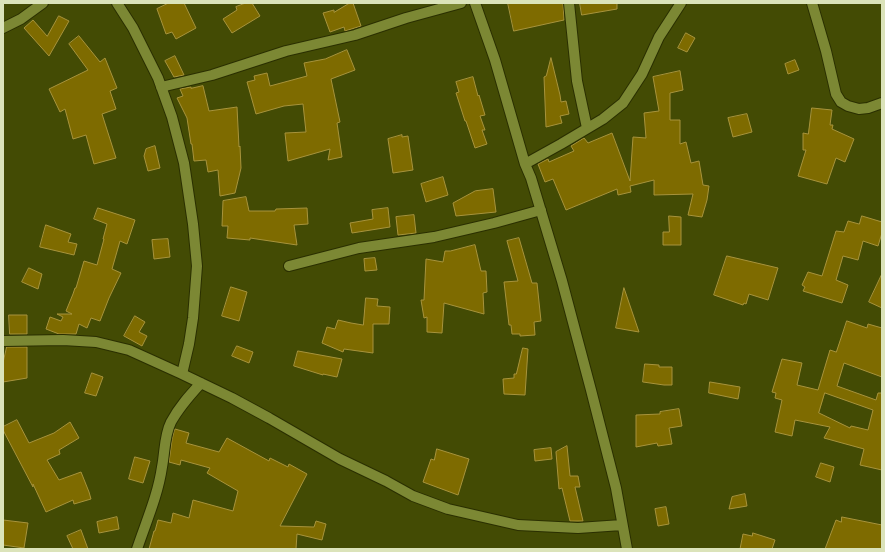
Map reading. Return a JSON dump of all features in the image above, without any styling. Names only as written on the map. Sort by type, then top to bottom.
[{"type":"street","points":[[3,28],[21,19],[43,3]]},
{"type":"street","points":[[117,3],[133,28],[158,78],[172,117],[184,163],[193,224],[197,266],[193,318],[182,374]]},
{"type":"street","points":[[161,87],[212,75],[286,51],[354,35],[406,18],[461,3]]},
{"type":"street","points":[[475,3],[495,60],[562,280],[616,488],[627,549]]},
{"type":"street","points":[[569,3],[577,81],[587,128]]},
{"type":"street","points":[[526,164],[603,118],[623,103],[642,74],[659,37],[681,3]]},
{"type":"street","points":[[812,3],[826,51],[836,94],[841,102],[859,109],[868,108],[882,103]]},
{"type":"street","points":[[289,266],[359,248],[434,237],[541,210]]},
{"type":"street","points":[[3,341],[62,340],[96,342],[129,350],[201,383],[269,418],[340,459],[386,480],[413,496],[448,509],[518,525],[578,528],[622,525]]},
{"type":"street","points":[[137,549],[154,501],[162,467],[164,443],[171,422],[186,399],[201,383]]},
{"type":"building","points":[[169,3],[184,3],[196,28],[176,39],[172,32],[166,34],[157,9]]},
{"type":"building","points":[[246,3],[252,3],[260,16],[232,33],[223,19],[237,10],[236,7]]},
{"type":"building","points":[[350,3],[353,3],[361,26],[345,31],[344,27],[330,32],[323,13],[334,10],[334,12]]},
{"type":"building","points":[[508,3],[563,3],[564,20],[514,31]]},
{"type":"building","points":[[580,3],[617,3],[617,9],[582,15]]},
{"type":"building","points":[[59,16],[69,21],[49,56],[24,28],[33,20],[47,36]]},
{"type":"building","points":[[686,33],[695,38],[687,52],[678,48]]},
{"type":"building","points":[[79,36],[100,62],[105,58],[117,88],[110,91],[116,109],[102,114],[116,158],[94,164],[86,135],[73,139],[65,109],[60,112],[49,89],[88,70],[69,44]]},
{"type":"building","points":[[347,50],[355,70],[331,79],[340,122],[337,123],[342,157],[328,160],[330,149],[288,161],[285,133],[306,132],[303,104],[284,106],[256,114],[247,82],[255,80],[254,76],[267,73],[270,86],[307,76],[304,63],[325,59]]},
{"type":"building","points":[[175,56],[184,75],[174,77],[165,61]]},
{"type":"building","points":[[551,58],[561,102],[566,101],[569,114],[560,116],[562,123],[546,127],[544,77],[546,76]]},
{"type":"building","points":[[795,60],[799,70],[788,74],[785,64]]},
{"type":"building","points":[[680,71],[683,90],[670,93],[670,120],[680,120],[680,144],[686,142],[691,163],[699,161],[703,185],[709,186],[702,217],[688,215],[693,194],[654,195],[654,180],[630,186],[631,192],[618,195],[617,189],[566,210],[553,179],[545,182],[538,164],[548,159],[549,162],[574,151],[571,146],[584,138],[588,143],[612,133],[630,181],[633,137],[646,138],[644,113],[659,111],[653,77]]},
{"type":"building","points":[[473,77],[485,115],[480,116],[485,130],[482,130],[487,144],[475,148],[456,93],[459,92],[456,82]]},
{"type":"building","points":[[203,86],[209,111],[237,107],[241,168],[235,193],[220,196],[218,170],[208,172],[206,160],[194,161],[187,118],[177,98],[183,96],[180,89]]},
{"type":"building","points":[[812,108],[832,110],[830,125],[833,125],[832,129],[854,139],[845,162],[836,158],[827,184],[798,176],[806,150],[803,150],[803,133],[808,134]]},
{"type":"building","points":[[747,114],[752,132],[733,137],[728,118]]},
{"type":"building","points":[[402,135],[402,137],[408,136],[413,170],[393,173],[388,139]]},
{"type":"building","points":[[155,146],[160,168],[148,171],[144,156],[146,149]]},
{"type":"building","points":[[443,177],[448,195],[426,202],[421,184]]},
{"type":"building","points":[[493,189],[496,212],[456,216],[453,203],[475,191]]},
{"type":"building","points":[[246,197],[249,211],[275,211],[276,209],[307,208],[308,224],[294,225],[297,245],[250,238],[250,240],[227,238],[228,226],[222,226],[223,201]]},
{"type":"building","points":[[98,208],[135,220],[127,244],[120,241],[112,269],[121,273],[100,321],[91,318],[87,328],[79,324],[76,334],[59,334],[46,329],[50,317],[61,321],[63,317],[57,314],[72,314],[66,311],[76,288],[84,261],[97,265],[107,224],[94,219]]},
{"type":"building","points":[[388,208],[390,227],[352,233],[350,223],[373,219],[372,210]]},
{"type":"building","points":[[414,215],[416,233],[398,235],[396,217]]},
{"type":"building","points":[[669,216],[681,217],[681,245],[663,245],[663,232],[669,232]]},
{"type":"building","points":[[862,216],[882,222],[882,233],[878,246],[863,241],[858,260],[843,256],[836,280],[848,285],[842,303],[803,291],[805,287],[802,285],[808,272],[822,276],[836,231],[844,232],[848,221],[859,224]]},
{"type":"building","points":[[46,225],[71,234],[68,242],[77,244],[74,255],[40,247]]},
{"type":"building","points":[[519,238],[532,283],[537,283],[541,321],[534,322],[535,335],[520,336],[520,334],[512,334],[511,325],[509,325],[504,282],[518,281],[507,241]]},
{"type":"building","points":[[168,239],[170,257],[154,259],[152,240]]},
{"type":"building","points":[[475,245],[481,271],[486,271],[487,292],[483,293],[484,314],[444,303],[442,333],[427,332],[427,317],[424,318],[421,300],[424,300],[426,259],[443,262],[445,251]]},
{"type":"building","points":[[727,256],[778,268],[768,300],[749,294],[746,304],[744,303],[743,305],[714,295]]},
{"type":"building","points":[[375,258],[377,270],[365,271],[364,259]]},
{"type":"building","points":[[29,268],[42,274],[38,289],[22,282]]},
{"type":"building","points":[[882,274],[882,308],[869,302]]},
{"type":"building","points":[[231,287],[247,292],[239,321],[222,316]]},
{"type":"building","points":[[624,288],[639,332],[616,328]]},
{"type":"building","points":[[366,298],[378,299],[377,306],[390,307],[389,324],[373,324],[373,353],[344,349],[343,352],[322,343],[327,327],[335,329],[338,320],[363,325]]},
{"type":"building","points":[[9,315],[27,315],[27,334],[10,334]]},
{"type":"building","points":[[135,316],[145,322],[139,332],[147,336],[142,346],[124,336]]},
{"type":"building","points":[[847,321],[867,328],[868,324],[882,328],[882,377],[844,363],[837,386],[876,400],[878,393],[882,393],[882,470],[860,465],[864,449],[824,438],[830,427],[795,420],[792,436],[775,432],[782,400],[775,398],[776,393],[772,392],[782,359],[802,363],[797,385],[818,390],[830,350],[836,352]],"holes":[[[825,393],[873,410],[868,430],[851,426],[850,428],[819,413]]]},
{"type":"building","points":[[237,346],[253,352],[249,363],[232,356]]},
{"type":"building","points":[[7,347],[27,347],[27,378],[3,382],[3,363]]},
{"type":"building","points":[[523,348],[528,349],[525,395],[504,394],[503,379],[514,378]]},
{"type":"building","points":[[298,351],[342,359],[337,377],[323,375],[294,366]]},
{"type":"building","points":[[645,364],[659,365],[659,367],[672,367],[672,385],[643,382]]},
{"type":"building","points":[[92,373],[103,377],[96,396],[85,393]]},
{"type":"building","points":[[710,382],[740,387],[738,399],[709,393]]},
{"type":"building","points":[[679,409],[682,426],[669,428],[672,444],[658,446],[657,443],[636,447],[636,415],[660,414],[660,412]]},
{"type":"building","points":[[17,420],[29,443],[54,433],[70,422],[79,438],[59,450],[60,454],[47,460],[59,480],[81,472],[91,499],[74,504],[73,500],[46,512],[33,484],[33,487],[3,430],[3,427]]},
{"type":"building","points":[[175,429],[189,433],[186,443],[219,452],[227,438],[269,461],[270,458],[288,467],[289,464],[307,474],[280,526],[314,527],[316,521],[326,524],[322,540],[297,534],[296,549],[149,549],[158,520],[171,523],[173,513],[189,518],[193,500],[233,511],[238,491],[207,473],[210,468],[181,460],[180,465],[169,462]]},
{"type":"building","points":[[567,446],[570,476],[578,476],[580,487],[575,487],[583,521],[570,521],[562,488],[559,489],[556,452]]},
{"type":"building","points":[[551,448],[552,459],[535,461],[534,450]]},
{"type":"building","points":[[437,449],[469,459],[458,495],[423,482],[431,459],[434,460]]},
{"type":"building","points":[[135,457],[150,461],[143,483],[129,479]]},
{"type":"building","points":[[821,463],[834,467],[830,482],[816,477]]},
{"type":"building","points":[[745,494],[747,506],[729,509],[732,497]]},
{"type":"building","points":[[666,507],[669,524],[658,526],[655,509]]},
{"type":"building","points":[[117,517],[119,529],[99,533],[97,522]]},
{"type":"building","points":[[842,517],[882,525],[882,549],[825,549],[836,520],[841,522]]},
{"type":"building","points":[[3,520],[28,523],[24,548],[3,545]]},
{"type":"building","points":[[81,530],[88,549],[73,549],[67,536]]},
{"type":"building","points":[[753,533],[775,540],[772,549],[740,549],[743,534],[752,536]]}]
